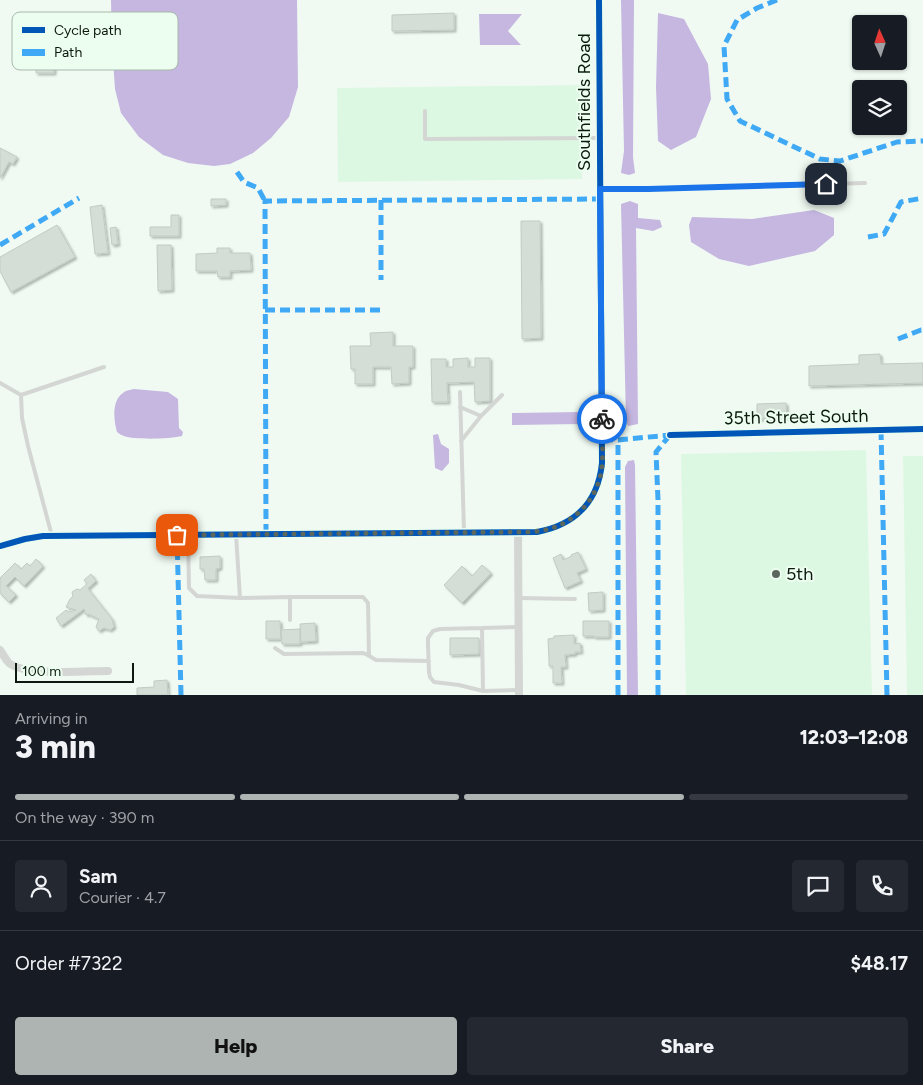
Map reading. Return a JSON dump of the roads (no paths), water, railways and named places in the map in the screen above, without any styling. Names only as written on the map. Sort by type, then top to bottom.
[{"type":"street","name":"Southfields Road","points":[[0,546],[25,538],[52,536],[537,532],[559,526],[578,514],[593,496],[598,485],[601,474],[603,440],[599,0]]},
{"type":"street","name":"35th Street South","points":[[670,435],[923,429]]},
{"type":"street","points":[[518,532],[519,693]]},
{"type":"street","points":[[0,650],[9,663],[22,669],[36,672],[108,671]]},
{"type":"lane","points":[[426,111],[425,139],[600,138]]},
{"type":"lane","points":[[600,189],[865,183]]},
{"type":"lane","points":[[0,383],[21,395],[104,367]]},
{"type":"lane","points":[[460,392],[464,532]]},
{"type":"lane","points":[[21,395],[22,418],[28,446],[52,536]]},
{"type":"lane","points":[[461,441],[481,416],[502,395]]},
{"type":"lane","points":[[460,407],[481,416]]},
{"type":"lane","points":[[236,534],[240,598]]},
{"type":"lane","points":[[188,535],[189,588],[197,596],[240,598],[363,597],[368,603],[369,656]]},
{"type":"lane","points":[[290,597],[290,620]]},
{"type":"lane","points":[[519,598],[575,600]]},
{"type":"lane","points":[[519,627],[440,629],[433,631],[428,638],[430,678],[434,682],[484,690],[519,693]]},
{"type":"lane","points":[[482,628],[484,690]]},
{"type":"lane","points":[[275,648],[284,654],[362,653],[376,660],[428,661]]},
{"type":"place","name":"5th","points":[[776,574]]}]
